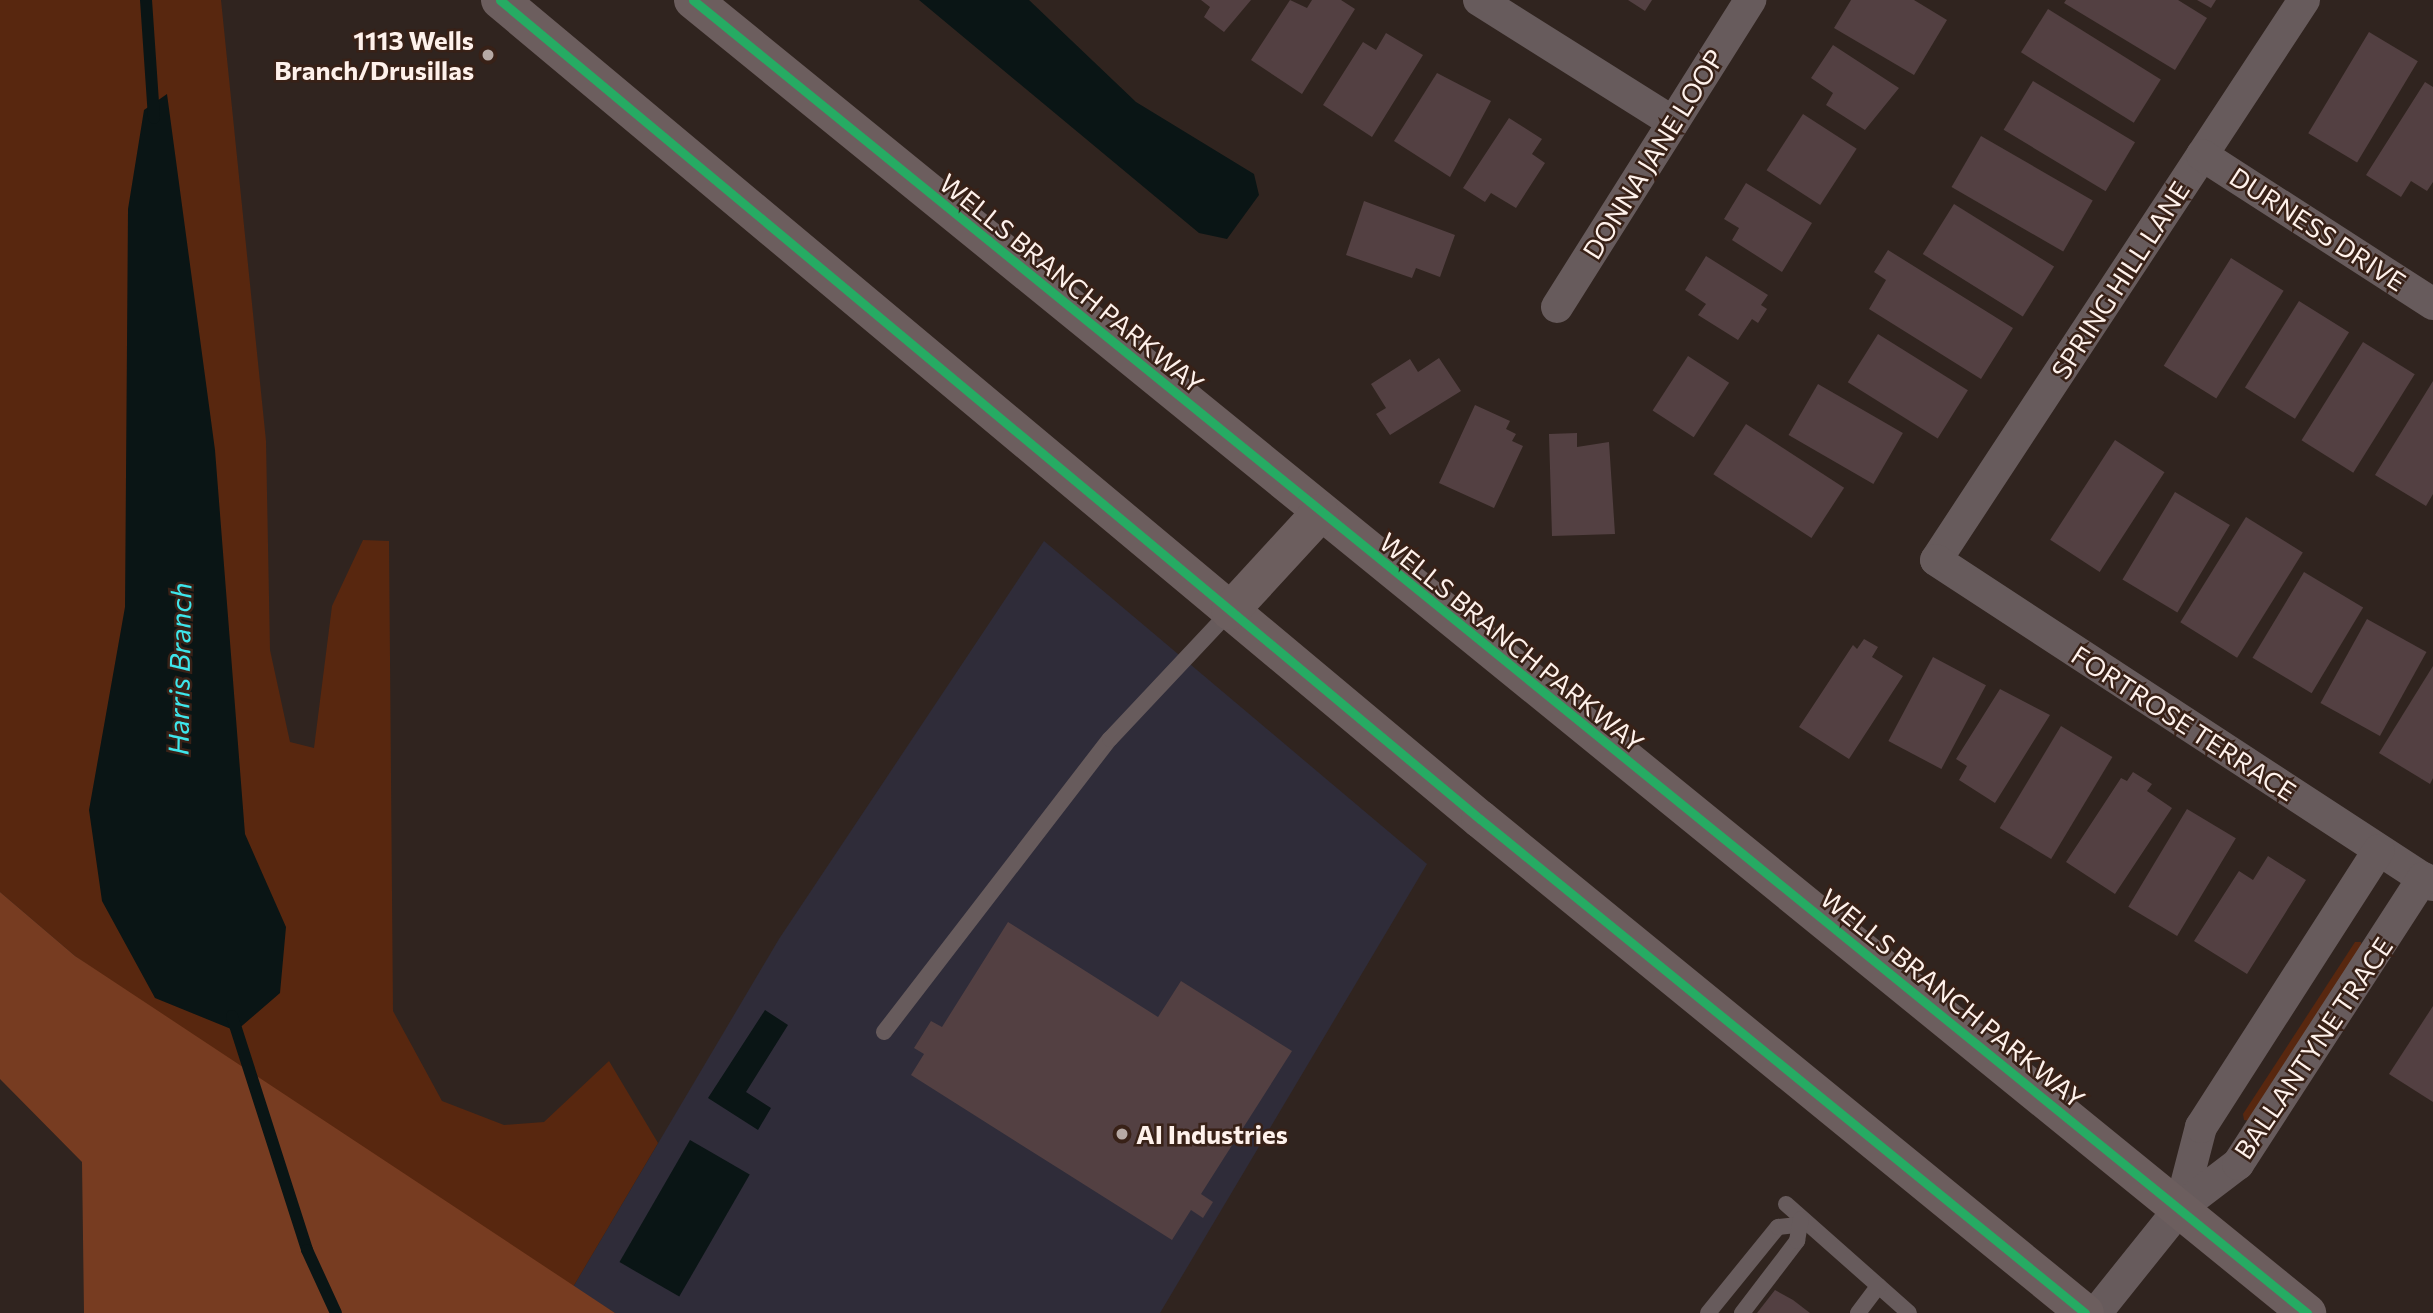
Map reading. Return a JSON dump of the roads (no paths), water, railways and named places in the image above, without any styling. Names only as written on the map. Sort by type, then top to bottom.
[{"type":"main road","points":[[500,0],[1230,611],[2085,1313]]},
{"type":"main road","name":"WELLS BRANCH PARKWAY","points":[[693,0],[1320,513],[2307,1313]]},
{"type":"main road","points":[[1230,611],[1320,513]]},
{"type":"street","points":[[1479,0],[1673,122]]},
{"type":"street","name":"DONNA JANE LOOP","points":[[1557,307],[1750,0]]},
{"type":"street","name":"SPRING HILL LANE","points":[[1936,560],[2304,0]]},
{"type":"street","name":"DURNESS DRIVE","points":[[2202,155],[2433,304]]},
{"type":"street","name":"FORTROSE TERRACE","points":[[1936,560],[2428,881]]},
{"type":"street","name":"BALLANTYNE TRACE","points":[[2180,1208],[2201,1127],[2379,850]]},
{"type":"street","name":"BALLANTYNE TRACE","points":[[2180,1208],[2238,1164],[2428,881]]},
{"type":"street","points":[[2095,1313],[2180,1208]]},
{"type":"lane","points":[[884,1032],[1110,739],[1230,611]]},
{"type":"lane","points":[[1786,1204],[1799,1222],[1909,1313]]},
{"type":"lane","points":[[1708,1313],[1778,1227],[1799,1222]]},
{"type":"lane","points":[[1742,1313],[1797,1241],[1799,1222]]},
{"type":"lane","points":[[1858,1313],[1878,1286]]},
{"type":"water","points":[[919,0],[1029,0],[1136,102],[1254,174],[1259,195],[1227,239],[1199,233]]},
{"type":"water","points":[[167,94],[215,450],[245,834],[286,927],[280,993],[236,1031],[155,998],[102,901],[89,810],[125,607],[128,209],[144,110]]},
{"type":"water","points":[[765,1010],[788,1025],[746,1092],[771,1108],[758,1130],[708,1098]]},
{"type":"water","points":[[690,1140],[750,1174],[679,1297],[620,1262]]},
{"type":"waterway","name":"Harris Branch","points":[[146,0],[154,118]]},
{"type":"waterway","name":"Harris Branch","points":[[232,1016],[307,1250],[336,1313]]},
{"type":"place","name":"1113 Wells Branch/Drusillas","points":[[488,55]]},
{"type":"place","name":"AI Industries","points":[[1122,1134]]}]
